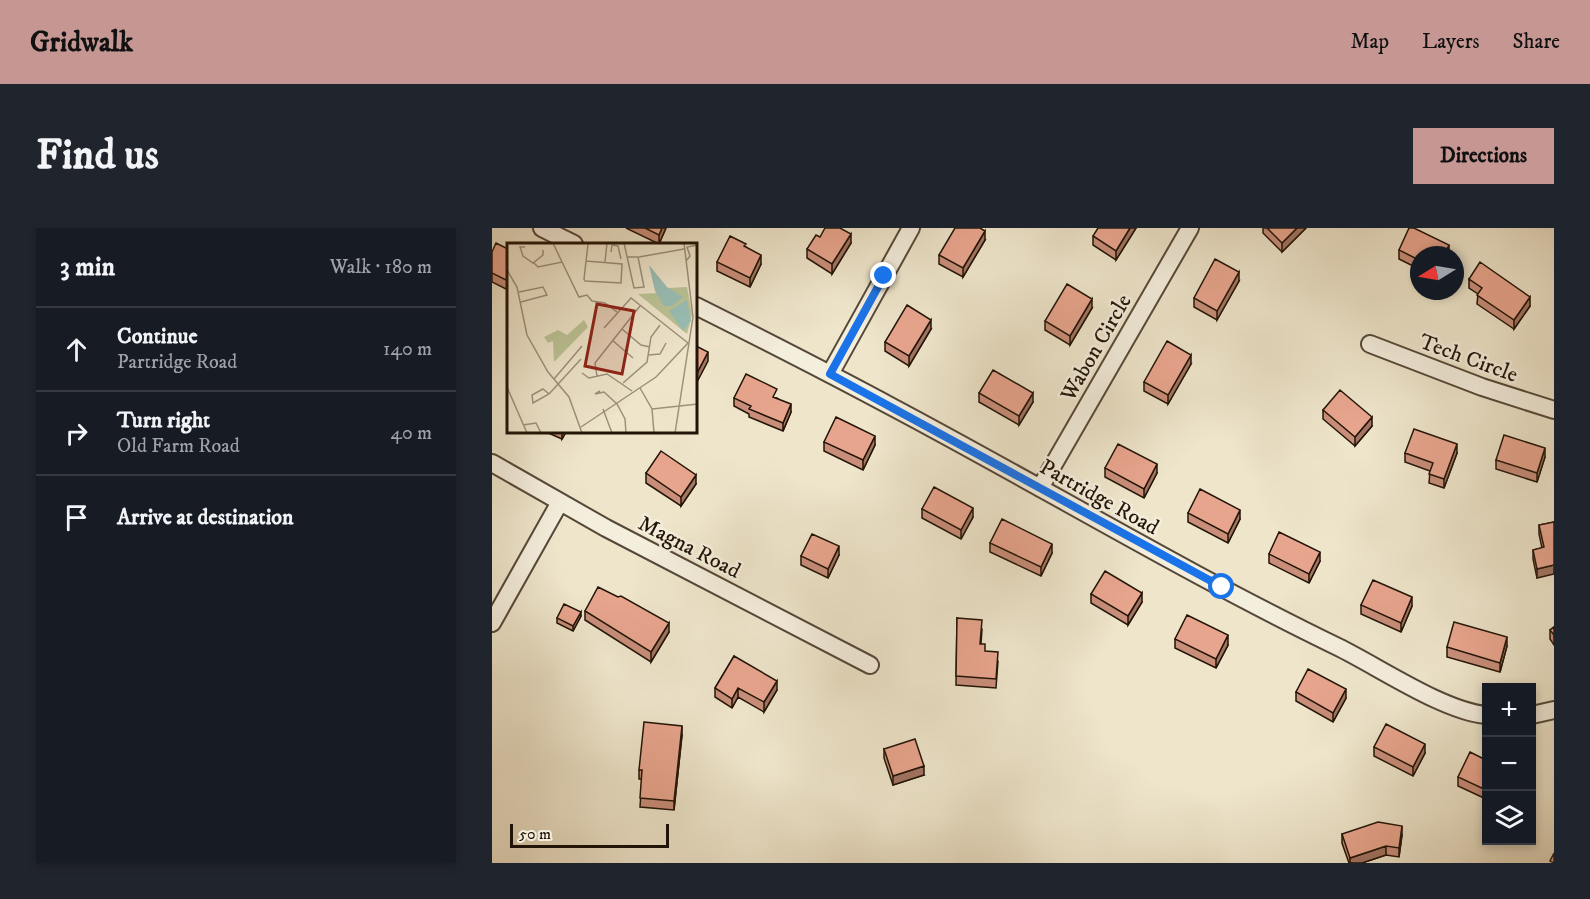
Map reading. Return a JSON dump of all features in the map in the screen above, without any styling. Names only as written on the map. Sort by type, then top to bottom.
[{"type":"street","points":[[542,228],[572,243]]},
{"type":"street","points":[[830,374],[911,228]]},
{"type":"street","name":"Wabon Circle","points":[[1040,488],[1190,228]]},
{"type":"street","name":"Partridge Road","points":[[698,307],[830,374],[1118,533],[1434,697],[1459,708],[1482,714]]},
{"type":"street","name":"Tech Circle","points":[[1370,344],[1482,387],[1554,410]]},
{"type":"street","name":"Magna Road","points":[[492,463],[560,502],[870,665]]},
{"type":"street","points":[[492,622],[560,502]]},
{"type":"street","points":[[1536,715],[1554,710]]},
{"type":"building","points":[[645,228],[662,228],[659,235]]},
{"type":"building","points":[[825,228],[840,228],[851,234],[832,264],[807,249],[816,235],[820,237]]},
{"type":"building","points":[[955,228],[980,228],[985,231],[963,268],[939,255]]},
{"type":"building","points":[[1098,228],[1130,228],[1116,251],[1093,236]]},
{"type":"building","points":[[1267,228],[1297,228],[1282,243]]},
{"type":"building","points":[[1409,228],[1414,228],[1449,245],[1410,246],[1410,256],[1399,250]]},
{"type":"building","points":[[730,236],[761,255],[750,278],[717,262]]},
{"type":"building","points":[[496,243],[507,248],[507,280],[492,273],[492,252]]},
{"type":"building","points":[[1215,259],[1239,272],[1217,311],[1194,298]]},
{"type":"building","points":[[1480,262],[1530,297],[1514,320],[1477,295],[1482,288],[1469,279]]},
{"type":"building","points":[[1067,284],[1092,299],[1070,336],[1045,321]]},
{"type":"building","points":[[907,305],[931,320],[909,356],[885,342]]},
{"type":"building","points":[[1167,341],[1191,355],[1168,395],[1144,382]]},
{"type":"building","points":[[698,347],[708,352],[698,371]]},
{"type":"building","points":[[993,370],[1033,393],[1019,416],[979,393]]},
{"type":"building","points":[[746,374],[777,389],[773,397],[791,404],[783,423],[749,409],[751,406],[734,398]]},
{"type":"building","points":[[1340,390],[1372,417],[1355,437],[1323,410]]},
{"type":"building","points":[[836,417],[875,436],[863,460],[824,442]]},
{"type":"building","points":[[1414,429],[1457,444],[1444,479],[1429,474],[1433,463],[1405,453]]},
{"type":"building","points":[[1504,435],[1545,448],[1537,473],[1496,460]]},
{"type":"building","points":[[1118,444],[1157,464],[1144,489],[1105,468]]},
{"type":"building","points":[[661,451],[696,475],[681,497],[646,473]]},
{"type":"building","points":[[934,487],[973,508],[961,530],[922,509]]},
{"type":"building","points":[[1200,489],[1240,510],[1228,534],[1188,513]]},
{"type":"building","points":[[1002,519],[1052,544],[1041,567],[990,543]]},
{"type":"building","points":[[1554,522],[1554,565],[1537,569],[1533,550],[1544,547],[1539,525]]},
{"type":"building","points":[[1279,532],[1320,552],[1309,574],[1269,554]]},
{"type":"building","points":[[812,534],[839,546],[828,569],[801,556]]},
{"type":"building","points":[[1105,571],[1142,593],[1128,616],[1091,594]]},
{"type":"building","points":[[1373,580],[1412,597],[1401,623],[1361,605]]},
{"type":"building","points":[[598,587],[618,597],[621,596],[669,623],[651,652],[585,611]]},
{"type":"building","points":[[564,604],[581,612],[573,626],[557,618]]},
{"type":"building","points":[[1187,615],[1228,635],[1216,659],[1175,639]]},
{"type":"building","points":[[957,618],[982,620],[980,644],[985,644],[985,651],[998,652],[996,679],[956,676]]},
{"type":"building","points":[[1454,622],[1507,637],[1500,663],[1447,647]]},
{"type":"building","points":[[734,656],[777,681],[764,702],[738,688],[732,699],[715,688]]},
{"type":"building","points":[[1308,669],[1346,689],[1333,713],[1296,692]]},
{"type":"building","points":[[644,722],[682,726],[674,801],[640,798],[642,770],[639,770]]},
{"type":"building","points":[[1386,724],[1425,744],[1413,767],[1374,747]]},
{"type":"building","points":[[915,739],[924,766],[893,776],[884,749]]},
{"type":"building","points":[[1470,752],[1482,758],[1482,788],[1458,777]]},
{"type":"building","points":[[1378,822],[1402,826],[1399,848],[1386,846],[1350,858],[1342,834]]},
{"type":"route","points":[[884,276],[830,374],[1118,533],[1222,587]]}]
